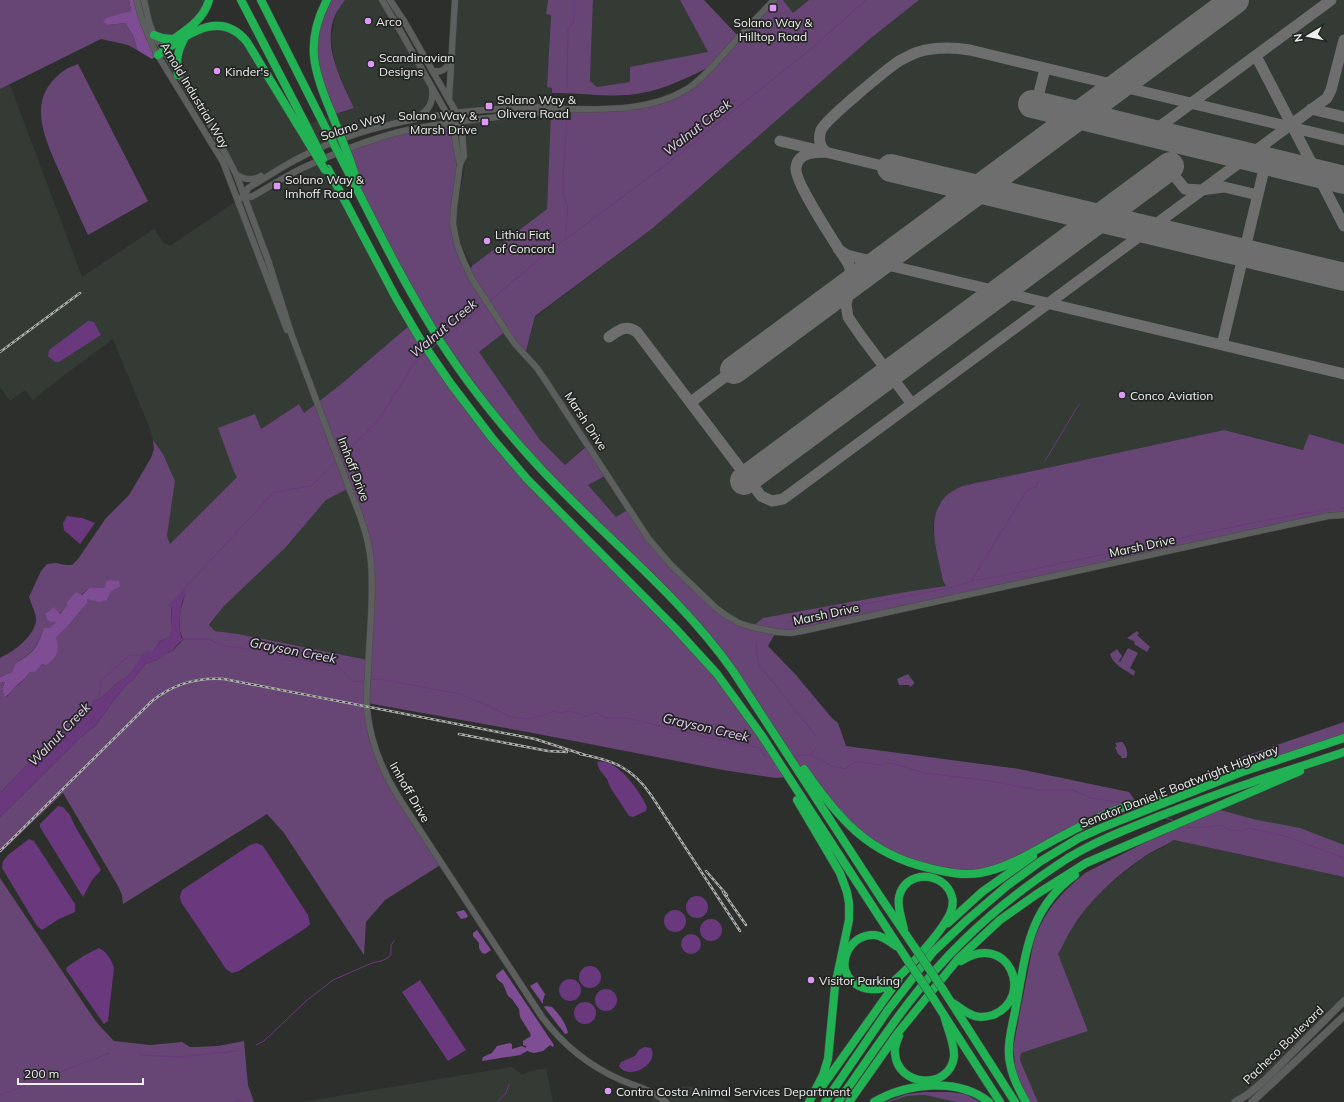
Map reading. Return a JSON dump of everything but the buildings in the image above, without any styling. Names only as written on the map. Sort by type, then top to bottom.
[{"type":"highway","points":[[161,51],[172,39],[194,24],[209,0]]},
{"type":"highway","points":[[241,0],[300,122],[337,185],[406,316],[426,349],[492,438],[527,479],[676,629],[716,674],[762,736],[1000,1102]]},
{"type":"highway","points":[[261,0],[319,115],[347,161]]},
{"type":"highway","points":[[327,0],[317,24],[314,55],[318,78],[362,199],[419,307],[440,341],[494,414],[547,476],[675,600],[692,618],[722,655],[740,682],[751,690],[905,933],[1015,1102]]},
{"type":"highway","points":[[161,51],[202,28],[227,26],[237,32],[246,42],[300,122]]},
{"type":"highway","points":[[154,35],[172,39]]},
{"type":"highway","points":[[178,75],[178,53],[184,38]]},
{"type":"highway","name":"Senator Daniel E Boatwright Highway","points":[[825,1102],[888,1010],[933,952],[967,920],[1008,885],[1041,860],[1079,838],[1100,828],[1242,772],[1344,738]]},
{"type":"highway","name":"Senator Daniel E Boatwright Highway","points":[[838,1102],[911,1001],[940,965],[963,940],[997,910],[1030,884],[1068,858],[1121,831],[1198,801],[1344,752]]},
{"type":"highway","points":[[849,1102],[897,1034],[968,949],[1000,920],[1058,879],[1086,863],[1332,756]]},
{"type":"highway","points":[[788,778],[787,782],[840,873],[849,903],[849,920],[835,986],[828,1059],[823,1075],[810,1102]]},
{"type":"highway","points":[[809,781],[840,817],[868,841],[888,854],[914,865],[952,874],[980,873],[997,868],[1085,824],[1120,809],[1151,800],[1170,800]]},
{"type":"highway","points":[[900,948],[881,936],[868,935],[861,937],[852,943],[845,956],[844,965],[847,974],[852,981],[868,989],[876,990],[895,981],[940,930],[982,892],[1026,861],[1085,824]]},
{"type":"highway","points":[[1026,1102],[1014,1079],[1009,1057],[1010,1040],[1030,936],[1044,908],[1058,890],[1082,870],[1110,853]]},
{"type":"highway","points":[[905,933],[899,897],[908,882],[922,876],[930,876],[943,882],[949,888],[953,898],[953,905],[950,914],[940,930]]},
{"type":"highway","points":[[951,969],[968,956],[975,953],[989,953],[1003,959],[1011,970],[1014,989],[1011,999],[998,1013],[989,1016],[980,1017],[972,1015],[951,1002]]},
{"type":"highway","points":[[810,1102],[903,973]]},
{"type":"highway","points":[[903,1028],[899,1035],[894,1052],[896,1062],[900,1068],[916,1080],[925,1081],[935,1079],[948,1070],[954,1057],[954,1046],[944,1015]]},
{"type":"highway","points":[[874,1102],[900,1091],[937,1086],[956,1087],[971,1091],[984,1097],[989,1102]]},
{"type":"main road","name":"Pacheco Boulevard","points":[[1235,1102],[1247,1095],[1265,1080],[1344,1001]]},
{"type":"main road","name":"Pacheco Boulevard","points":[[1252,1102],[1344,1016]]},
{"type":"street","name":"Arnold Industrial Way","points":[[137,0],[148,39],[161,51],[212,128],[236,174],[245,195]]},
{"type":"street","name":"Arnold Industrial Way","points":[[144,0],[149,22],[161,51],[223,162],[238,200]]},
{"type":"street","name":"Marsh Drive","points":[[382,0],[398,25],[452,123],[456,136],[457,156],[460,164]]},
{"type":"street","points":[[390,0],[404,21],[461,121]]},
{"type":"street","points":[[449,99],[455,0]]},
{"type":"street","name":"Solano Way","points":[[238,200],[245,195],[248,188],[303,156],[346,138],[409,120],[525,107],[551,107],[554,109],[629,108],[645,105],[679,94],[692,86],[706,73],[774,0]]},
{"type":"street","points":[[433,71],[440,72],[444,70],[451,58]]},
{"type":"street","points":[[409,120],[419,116],[430,107],[433,96],[431,84]]},
{"type":"street","name":"Solano Way","points":[[245,195],[251,197],[301,168],[360,145],[416,129],[461,121],[551,111],[554,109]]},
{"type":"street","name":"Marsh Drive","points":[[461,121],[464,156],[460,164],[453,224],[457,244],[472,279],[515,344],[537,368],[657,550],[716,608],[739,623],[764,630],[791,633],[1328,516],[1344,515]]},
{"type":"street","points":[[236,174],[249,180],[256,179],[284,163],[290,163]]},
{"type":"street","name":"Imhoff Drive","points":[[245,195],[268,260],[291,333],[357,506],[368,539],[371,563],[372,595],[368,660],[368,718],[373,742],[383,770],[390,784],[549,1026],[570,1049],[592,1064],[611,1075],[654,1093],[666,1102]]},
{"type":"street","name":"Imhoff Drive","points":[[238,200],[288,331],[291,333]]},
{"type":"shaded area","points":[[0,0],[129,0],[131,11],[120,15],[108,25],[125,23],[134,37],[137,50],[128,45],[101,39],[0,89]]},
{"type":"shaded area","points":[[129,0],[137,0],[158,55],[152,59],[137,50],[134,37],[125,23],[108,25],[103,22],[106,18],[131,11]]},
{"type":"shaded area","points":[[144,0],[209,0],[200,16],[172,39],[154,35]]},
{"type":"shaded area","points":[[327,0],[345,0],[336,13],[332,25],[332,49],[334,62],[354,108],[332,115],[316,72],[317,24]]},
{"type":"shaded area","points":[[345,0],[382,0],[397,25],[433,96],[419,116],[378,128],[284,163],[256,179],[242,178],[178,75],[184,38],[208,26],[241,35],[299,127],[354,108],[335,65],[331,38],[336,14]]},
{"type":"shaded area","points":[[455,0],[548,0],[546,14],[551,15],[547,87],[552,88],[551,107],[457,114],[449,99]]},
{"type":"shaded area","points":[[548,0],[593,0],[590,81],[597,87],[630,82],[630,67],[708,52],[680,0],[704,0],[739,37],[774,0],[783,0],[793,13],[809,0],[919,0],[871,38],[653,228],[535,316],[526,351],[515,344],[506,331],[479,352],[540,440],[565,465],[588,445],[607,475],[588,485],[616,517],[629,509],[648,538],[716,608],[752,627],[763,618],[946,586],[943,581],[936,547],[934,524],[940,503],[948,494],[962,486],[1224,430],[1303,450],[1309,434],[1344,444],[1344,515],[802,631],[776,632],[768,646],[796,675],[831,717],[838,723],[846,746],[1019,769],[1129,792],[1137,803],[1011,862],[980,873],[914,865],[857,833],[816,796],[692,618],[531,458],[451,357],[362,199],[346,149],[381,138],[452,123],[457,156],[453,224],[469,271],[472,266],[547,209],[551,111],[561,109],[562,120],[571,120],[571,109],[629,108],[679,94],[710,67],[668,86],[630,95],[552,93],[552,88],[547,87],[551,15],[546,14]]},
{"type":"shaded area","points":[[593,0],[680,0],[708,52],[631,82],[597,87],[590,81]]},
{"type":"shaded area","points":[[783,0],[809,0],[793,14]]},
{"type":"shaded area","points":[[919,0],[1344,0],[1344,444],[1309,434],[1304,450],[1224,430],[962,486],[949,493],[939,504],[935,516],[933,529],[943,581],[946,586],[776,632],[727,616],[616,517],[587,485],[587,445],[565,465],[540,440],[478,352],[506,330],[526,350],[535,317],[653,228],[871,38]]},
{"type":"shaded area","points":[[78,64],[148,201],[88,235],[49,147],[44,133],[41,107],[44,95],[51,83],[64,71]]},
{"type":"shaded area","points":[[10,85],[82,277],[154,229],[164,243],[170,246],[238,200],[288,331],[245,195],[251,197],[323,159],[411,324],[304,414],[299,404],[261,429],[237,477],[170,544],[167,536],[175,481],[163,454],[153,440],[150,429],[113,339],[33,400],[25,390],[10,401],[0,387],[0,89]]},
{"type":"shaded area","points":[[551,111],[547,209],[472,266],[460,242],[457,227],[456,209],[465,168],[461,121]]},
{"type":"shaded area","points":[[88,321],[94,322],[101,335],[59,362],[55,362],[48,356],[49,350]]},
{"type":"shaded area","points":[[411,324],[492,438],[717,674],[788,777],[776,778],[723,770],[528,732],[367,703],[367,710],[383,770],[442,864],[385,900],[366,922],[364,955],[284,833],[267,814],[123,904],[122,895],[118,886],[63,793],[0,853],[0,817],[80,738],[96,725],[114,700],[127,684],[133,680],[145,664],[161,658],[164,654],[172,651],[184,639],[181,635],[179,623],[182,604],[186,594],[171,605],[172,631],[170,637],[160,641],[154,651],[148,651],[128,676],[116,684],[101,698],[94,701],[84,717],[74,727],[35,757],[0,793],[0,683],[5,682],[2,689],[6,697],[25,679],[30,672],[35,673],[42,664],[56,638],[88,602],[87,599],[105,588],[89,588],[59,614],[54,608],[46,614],[57,621],[49,628],[43,628],[37,645],[30,653],[15,663],[12,672],[0,677],[0,658],[11,652],[22,643],[34,627],[36,616],[29,597],[41,571],[47,564],[56,563],[72,565],[78,559],[106,518],[129,495],[151,458],[154,449],[153,440],[163,454],[175,481],[167,536],[170,544],[237,477],[218,428],[255,414],[261,429],[299,404],[304,413],[340,385]],"holes":[[[349,488],[368,539],[371,626],[368,660],[239,634],[215,631],[209,625],[223,607],[285,548],[326,500]]]},
{"type":"shaded area","points":[[349,488],[357,506],[371,563],[368,660],[239,634],[215,631],[209,626],[223,607],[285,548],[326,500]]},
{"type":"shaded area","points":[[67,516],[82,518],[95,523],[80,544],[64,530],[63,523]]},
{"type":"shaded area","points":[[109,580],[119,581],[120,587],[111,591],[107,600],[99,602],[87,599],[88,602],[56,638],[58,650],[53,659],[47,665],[42,664],[35,673],[30,672],[25,679],[5,697],[2,689],[5,682],[0,683],[0,677],[12,672],[15,663],[26,657],[37,645],[43,628],[49,628],[56,622],[48,621],[45,614],[54,607],[60,614],[67,606],[67,602],[76,592],[82,595],[89,588],[105,588],[106,582]]},
{"type":"shaded area","points":[[186,587],[186,594],[182,602],[179,624],[181,637],[184,639],[172,651],[164,654],[161,658],[145,664],[133,680],[127,684],[114,700],[96,725],[80,738],[0,817],[0,793],[35,757],[74,727],[84,717],[94,701],[101,698],[116,684],[128,676],[140,659],[141,655],[147,651],[154,651],[160,641],[170,637],[172,613],[171,606],[168,606]]},
{"type":"shaded area","points":[[1137,631],[1139,633],[1137,635],[1150,647],[1147,652],[1134,644],[1135,642],[1127,638]]},
{"type":"shaded area","points":[[1128,648],[1138,653],[1130,668],[1135,671],[1134,676],[1117,664],[1111,658],[1110,654],[1117,649],[1122,656],[1119,661],[1120,662]]},
{"type":"shaded area","points":[[908,674],[914,684],[910,687],[909,685],[899,685],[897,679]]},
{"type":"shaded area","points":[[1344,722],[1344,738],[1242,772],[1236,759]]},
{"type":"shaded area","points":[[1122,742],[1126,747],[1126,758],[1121,758],[1115,747],[1117,747],[1115,743]]},
{"type":"shaded area","points":[[1344,752],[1344,845],[1213,808],[1332,757]]},
{"type":"shaded area","points":[[597,762],[604,762],[612,765],[633,784],[644,800],[647,807],[646,811],[633,817],[629,816],[610,787],[607,779],[599,769]]},
{"type":"shaded area","points":[[58,806],[63,807],[70,815],[101,870],[92,880],[83,897],[40,827],[40,824]]},
{"type":"shaded area","points":[[1213,808],[1253,819],[1300,828],[1344,845],[1344,877],[1174,840],[1148,854],[1134,864],[1104,889],[1086,909],[1071,930],[1058,954],[1088,1031],[1021,1053],[1020,1060],[1038,1102],[1030,1102],[1016,1073],[1013,1048],[1033,945],[1041,923],[1060,897],[1085,873]]},
{"type":"shaded area","points":[[29,839],[34,841],[75,904],[75,912],[59,919],[42,930],[37,926],[2,868],[3,861],[8,855]]},
{"type":"shaded area","points":[[1174,840],[1344,877],[1344,1003],[1265,1080],[1235,1102],[1038,1102],[1020,1060],[1021,1053],[1088,1031],[1058,955],[1071,930],[1088,906],[1107,886],[1145,856],[1164,847]]},
{"type":"shaded area","points":[[257,843],[263,846],[308,915],[310,924],[239,971],[232,973],[226,969],[181,902],[180,897],[182,890],[250,845]]},
{"type":"shaded area","points":[[0,878],[90,1013],[114,1041],[150,1045],[182,1042],[190,1047],[196,1047],[218,1046],[244,1041],[248,1085],[254,1102],[0,1102]]},
{"type":"shaded area","points":[[697,896],[705,899],[708,907],[705,915],[697,918],[689,915],[686,907],[689,899]]},
{"type":"shaded area","points":[[464,910],[468,916],[461,919],[456,912]]},
{"type":"shaded area","points":[[675,910],[683,913],[686,921],[683,929],[675,932],[667,929],[664,921],[667,913]]},
{"type":"shaded area","points":[[711,919],[719,922],[722,930],[719,938],[711,941],[703,938],[700,930],[703,922]]},
{"type":"shaded area","points":[[477,930],[491,950],[485,954],[482,953],[479,948],[479,943],[473,936],[473,933]]},
{"type":"shaded area","points":[[687,934],[695,934],[701,940],[701,948],[695,954],[687,954],[681,948],[681,940]]},
{"type":"shaded area","points":[[99,948],[108,956],[114,968],[108,1021],[104,1024],[66,970],[67,967],[85,955]]},
{"type":"shaded area","points":[[590,966],[598,969],[601,977],[598,985],[590,988],[582,985],[579,977],[582,969]]},
{"type":"shaded area","points":[[503,969],[554,1045],[553,1047],[550,1045],[543,1051],[534,1053],[527,1051],[520,1055],[482,1061],[483,1057],[492,1053],[497,1046],[510,1043],[512,1044],[512,1049],[522,1046],[526,1048],[526,1046],[523,1045],[523,1041],[531,1036],[520,1017],[519,1009],[508,996],[503,984],[497,978],[496,975]]},
{"type":"shaded area","points":[[570,979],[578,982],[581,990],[578,998],[570,1001],[562,998],[559,990],[562,982]]},
{"type":"shaded area","points":[[420,980],[466,1050],[448,1061],[402,992]]},
{"type":"shaded area","points":[[537,982],[545,994],[543,1004],[530,986]]},
{"type":"shaded area","points":[[606,989],[614,992],[617,1000],[614,1008],[606,1011],[598,1008],[595,1000],[598,992]]},
{"type":"shaded area","points":[[585,1002],[593,1005],[596,1013],[593,1021],[585,1024],[577,1021],[574,1013],[577,1005]]},
{"type":"shaded area","points":[[544,1007],[552,1007],[564,1022],[568,1033],[565,1034]]},
{"type":"shaded area","points":[[644,1047],[651,1048],[653,1054],[651,1060],[642,1069],[629,1072],[623,1070],[619,1066],[621,1062],[635,1056],[639,1050]]},
{"type":"shaded area","points":[[511,1067],[522,1075],[546,1068],[553,1102],[303,1102]]},
{"type":"shaded area","points":[[688,1086],[732,1102],[651,1102],[654,1093]]},
{"type":"shaded area","points":[[923,1092],[950,1092],[965,1094],[980,1102],[956,1102],[925,1095],[907,1096],[885,1102],[907,1094]]},
{"type":"shaded area","points":[[925,1095],[956,1102],[889,1102],[907,1096]]},
{"type":"waterway","points":[[567,88],[568,29],[574,22],[574,0]]},
{"type":"waterway","name":"Walnut Creek","points":[[490,301],[539,259],[680,154],[813,47],[866,0]]},
{"type":"waterway","points":[[565,238],[568,207],[563,194],[563,176],[567,118]]},
{"type":"waterway","name":"Walnut Creek","points":[[444,339],[486,304]]},
{"type":"waterway","name":"Walnut Creek","points":[[431,349],[438,343]]},
{"type":"waterway","name":"Walnut Creek","points":[[341,457],[378,421],[415,362],[426,353]]},
{"type":"waterway","points":[[1045,461],[1079,404]]},
{"type":"waterway","name":"Walnut Creek","points":[[185,588],[274,492],[311,486],[336,462]]},
{"type":"waterway","points":[[972,580],[1027,490],[1036,487],[1038,482]]},
{"type":"waterway","points":[[787,622],[829,612],[838,612],[844,608],[954,587],[971,581],[1257,522],[1330,509]]},
{"type":"waterway","name":"Grayson Creek","points":[[183,639],[208,639],[225,646],[256,650],[324,665],[337,665],[353,682],[365,681]]},
{"type":"waterway","points":[[757,642],[756,650],[759,665],[815,735]]},
{"type":"waterway","name":"Walnut Creek","points":[[99,699],[101,680],[130,655],[141,656]]},
{"type":"waterway","name":"Grayson Creek","points":[[370,680],[379,679],[460,694],[511,717],[529,719],[554,711],[561,713],[570,711],[586,716],[597,713],[606,718],[627,718],[760,748],[765,757],[771,757]]},
{"type":"waterway","points":[[810,755],[816,748]]},
{"type":"waterway","name":"Grayson Creek","points":[[794,757],[810,755],[832,766],[845,769],[855,762],[877,765],[891,763],[925,773],[990,781],[1040,790],[1073,790],[1091,798],[1125,803]]},
{"type":"waterway","name":"Grayson Creek","points":[[1166,818],[1172,820],[1173,822]]},
{"type":"waterway","name":"Grayson Creek","points":[[1178,828],[1222,825],[1229,830],[1242,831],[1248,828],[1285,836],[1344,858]]},
{"type":"waterway","points":[[256,1045],[264,1041],[306,1001],[333,980],[372,963],[388,958],[391,954],[391,945],[394,941]]},
{"type":"waterway","points":[[139,1055],[179,1057],[236,1051]]},
{"type":"waterway","points":[[0,1095],[110,1053]]},
{"type":"waterway","points":[[498,1102],[506,1093],[509,1084]]},
{"type":"waterway","points":[[234,1102],[238,1100],[244,1101]]},
{"type":"taxiway","points":[[1151,133],[1331,0]]},
{"type":"taxiway","points":[[609,337],[619,330],[626,328],[637,332],[761,496],[772,501],[783,499],[1327,98],[1331,90],[1344,40]]},
{"type":"taxiway","points":[[826,152],[820,142],[821,130],[825,124],[844,106],[899,61],[918,52],[944,48],[970,50],[1344,140]]},
{"type":"taxiway","points":[[1256,56],[1344,226]]},
{"type":"taxiway","points":[[1036,105],[1045,69]]},
{"type":"taxiway","points":[[1311,109],[1344,117]]},
{"type":"taxiway","points":[[780,141],[891,168]]},
{"type":"taxiway","points":[[826,152],[816,152],[803,156],[799,159],[796,168],[797,176],[809,201],[849,265],[849,278],[843,290]]},
{"type":"taxiway","points":[[1222,345],[1266,161]]},
{"type":"taxiway","points":[[1168,168],[1185,189],[1201,190],[1224,187],[1258,195]]},
{"type":"taxiway","points":[[838,249],[847,255],[879,263],[1344,374]]},
{"type":"taxiway","points":[[862,275],[849,292],[846,304],[848,317],[912,404]]},
{"type":"taxiway","points":[[691,402],[734,370]]},
{"type":"runway","points":[[734,370],[1235,0]]},
{"type":"runway","points":[[1032,104],[1344,180]]},
{"type":"runway","points":[[744,481],[1170,166]]},
{"type":"runway","points":[[891,168],[1344,277]]},
{"type":"railway","points":[[0,352],[80,293]]},
{"type":"railway","points":[[0,851],[152,701],[168,690],[177,686],[204,679],[224,679],[535,739],[585,755]]},
{"type":"railway","points":[[459,734],[548,751],[567,752]]},
{"type":"railway","points":[[580,754],[612,762],[629,771],[644,785],[740,931]]},
{"type":"railway","points":[[706,871],[727,895]]},
{"type":"railway","points":[[723,892],[746,925]]},
{"type":"place","name":"Solano Way & Hilltop Road","points":[[773,8]]},
{"type":"place","name":"Arco","points":[[368,21]]},
{"type":"place","name":"Scandinavian Designs","points":[[371,64]]},
{"type":"place","name":"Kinder's","points":[[217,71]]},
{"type":"place","name":"Solano Way & Olivera Road","points":[[489,106]]},
{"type":"place","name":"Solano Way & Marsh Drive","points":[[485,122]]},
{"type":"place","name":"Solano Way & Imhoff Road","points":[[277,186]]},
{"type":"place","name":"Lithia Fiat of Concord","points":[[487,241]]},
{"type":"place","name":"Conco Aviation","points":[[1122,395]]},
{"type":"place","name":"Visitor Parking","points":[[811,980]]},
{"type":"place","name":"Contra Costa Animal Services Department","points":[[608,1091]]}]
